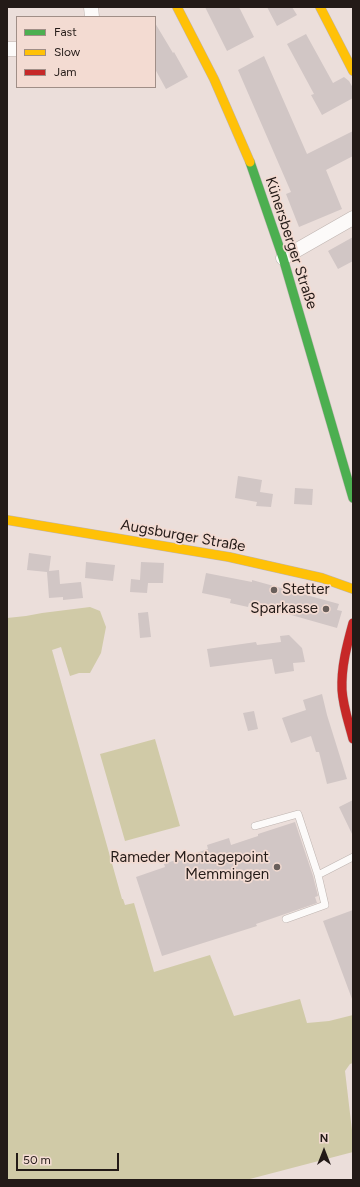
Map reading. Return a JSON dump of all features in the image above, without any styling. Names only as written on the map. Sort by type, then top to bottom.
[{"type":"street","name":"Künersberger Straße","points":[[177,7],[214,79],[246,150],[284,258],[353,498]]},
{"type":"street","points":[[320,7],[353,71]]},
{"type":"street","points":[[284,258],[353,218]]},
{"type":"street","name":"Augsburger Straße","points":[[7,520],[229,557],[322,578],[353,589]]},
{"type":"street","points":[[353,623],[345,658],[342,684],[346,712],[353,739]]},
{"type":"lane","points":[[255,826],[298,814],[318,875],[325,905],[286,919]]},
{"type":"lane","points":[[318,875],[353,857]]},
{"type":"shaded area","points":[[90,607],[100,611],[106,627],[101,653],[90,673],[79,673],[70,676],[61,647],[52,650],[122,899],[125,905],[134,903],[154,972],[210,955],[234,1016],[300,999],[307,1023],[329,1021],[353,1015],[353,1063],[350,1064],[345,1071],[353,1139],[353,1152],[246,1180],[7,1180],[7,618]]},
{"type":"shaded area","points":[[155,739],[180,826],[125,841],[100,754]]},
{"type":"building","points":[[205,7],[239,7],[254,37],[227,51]]},
{"type":"building","points":[[267,7],[292,7],[297,15],[277,26]]},
{"type":"building","points":[[156,25],[188,77],[166,89],[156,71]]},
{"type":"building","points":[[306,34],[333,83],[344,77],[349,81],[353,88],[353,98],[322,115],[311,95],[314,94],[287,44]]},
{"type":"building","points":[[264,56],[307,154],[353,131],[353,156],[326,170],[342,209],[299,227],[286,194],[291,192],[238,70]]},
{"type":"building","points":[[353,237],[353,261],[338,269],[328,251]]},
{"type":"building","points":[[238,476],[262,480],[260,492],[273,494],[271,507],[256,506],[257,502],[235,498]]},
{"type":"building","points":[[295,488],[313,489],[312,505],[294,504]]},
{"type":"building","points":[[29,553],[51,556],[49,571],[59,570],[60,584],[81,582],[83,598],[63,600],[63,597],[49,598],[47,572],[27,570]]},
{"type":"building","points":[[86,562],[115,565],[113,581],[85,578]]},
{"type":"building","points":[[141,562],[164,563],[163,583],[148,583],[147,593],[130,592],[131,579],[140,580]]},
{"type":"building","points":[[206,573],[252,582],[252,580],[339,604],[337,610],[342,611],[337,628],[249,603],[248,607],[230,603],[231,599],[202,593]]},
{"type":"building","points":[[148,612],[151,637],[140,638],[138,613]]},
{"type":"building","points":[[289,635],[302,648],[305,662],[293,663],[294,671],[275,674],[272,659],[210,667],[207,649],[256,642],[257,645],[281,642],[280,636]]},
{"type":"building","points":[[322,694],[347,779],[327,784],[319,752],[316,752],[311,736],[291,743],[282,718],[306,710],[303,700]]},
{"type":"building","points":[[254,711],[258,729],[248,731],[243,713]]},
{"type":"building","points":[[353,800],[353,836],[339,807]]},
{"type":"building","points":[[295,822],[313,876],[318,896],[315,897],[317,903],[256,924],[257,926],[162,956],[136,877],[165,867],[164,864],[208,849],[207,845],[229,838],[231,845],[258,836],[258,834]]},
{"type":"building","points":[[353,910],[353,999],[352,999],[323,921]]},
{"type":"traffic: fast","points":[[250,162],[283,258],[353,498]]},
{"type":"traffic: slow","points":[[177,7],[214,79],[250,162]]},
{"type":"traffic: slow","points":[[320,7],[353,71]]},
{"type":"traffic: slow","points":[[7,520],[229,557],[322,578],[353,589]]},
{"type":"traffic: jam","points":[[353,623],[342,673],[344,703],[353,739]]},
{"type":"place","name":"Stetter","points":[[274,590]]},
{"type":"place","name":"Sparkasse","points":[[326,609]]},
{"type":"place","name":"Rameder Montagepoint Memmingen","points":[[277,867]]}]
